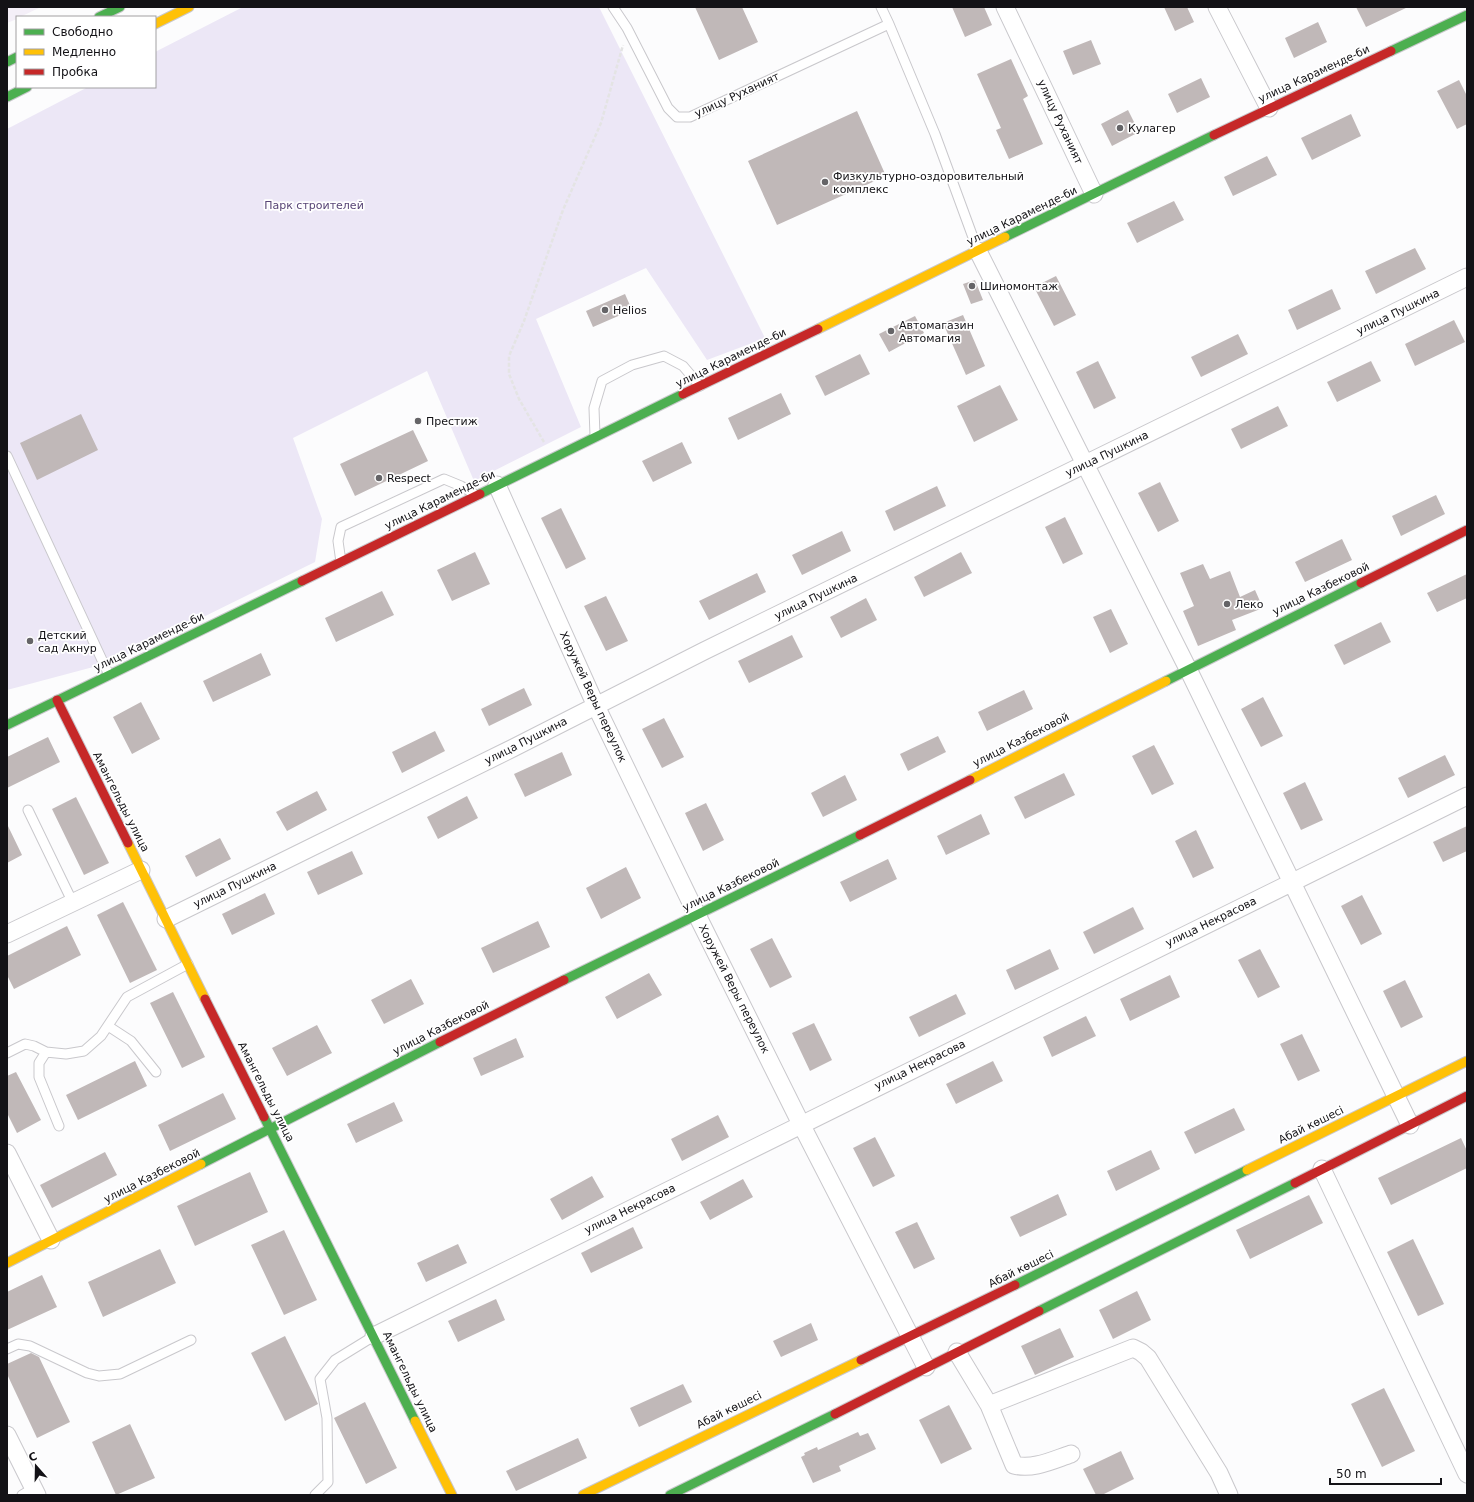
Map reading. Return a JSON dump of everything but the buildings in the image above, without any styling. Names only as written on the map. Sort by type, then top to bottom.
[{"type":"street","points":[[101,16],[120,7]]},
{"type":"street","points":[[156,24],[189,7]]},
{"type":"street","name":"улицу Руханият","points":[[1005,7],[1094,194]]},
{"type":"street","points":[[1217,7],[1269,108]]},
{"type":"street","points":[[1459,7],[1465,16],[1467,27]]},
{"type":"street","name":"улица Караменде-би","points":[[7,725],[1269,108],[1465,16]]},
{"type":"street","points":[[7,62],[16,58]]},
{"type":"street","points":[[7,97],[26,88]]},
{"type":"street","points":[[978,250],[1188,669],[1410,1124]]},
{"type":"street","name":"улица Пушкина","points":[[166,919],[513,748],[704,651],[1467,277]]},
{"type":"street","name":"Хоружей Веры переулок","points":[[497,485],[596,706],[697,915],[801,1124],[926,1367]]},
{"type":"street","name":"улица Казбековой","points":[[7,1263],[445,1039],[871,829],[1467,530]]},
{"type":"street","name":"Амангельды улица","points":[[57,700],[452,1495]]},
{"type":"street","name":"улица Некрасова","points":[[374,1336],[1467,796]]},
{"type":"street","points":[[7,934],[141,870]]},
{"type":"street","name":"Абай көшесі","points":[[583,1495],[1038,1274],[1467,1061]]},
{"type":"street","points":[[670,1495],[1467,1096]]},
{"type":"street","points":[[7,1153],[52,1240]]},
{"type":"street","points":[[1322,1169],[1467,1474]]},
{"type":"street","points":[[988,1405],[1133,1348],[1148,1358],[1219,1473],[1229,1495]]},
{"type":"street","points":[[957,1352],[988,1405],[1014,1465],[1025,1467],[1038,1465],[1071,1454]]},
{"type":"street","points":[[7,1434],[31,1493]]},
{"type":"lane","name":"улицу Руханият","points":[[613,7],[627,28],[668,108],[677,117],[690,117],[889,24]]},
{"type":"lane","points":[[881,7],[935,134],[978,250]]},
{"type":"lane","points":[[596,437],[594,408],[602,381],[632,365],[664,356],[684,366],[700,386]]},
{"type":"lane","points":[[7,456],[109,675]]},
{"type":"lane","points":[[341,562],[338,541],[341,528],[444,479],[461,486],[476,496]]},
{"type":"lane","points":[[28,810],[73,903]]},
{"type":"lane","points":[[7,1053],[25,1044],[34,1046],[46,1052],[66,1054],[84,1051],[101,1036],[127,997],[189,964]]},
{"type":"lane","points":[[108,1026],[131,1041],[156,1072]]},
{"type":"lane","points":[[46,1052],[39,1063],[39,1077],[59,1126]]},
{"type":"lane","points":[[315,1495],[328,1482],[327,1418],[320,1379],[334,1360],[374,1336]]},
{"type":"lane","points":[[7,1349],[18,1344],[30,1346],[87,1373],[99,1376],[120,1374],[191,1340]]},
{"type":"path","points":[[553,458],[519,399],[509,374],[508,356],[524,321],[563,210],[601,123],[627,28]]},
{"type":"shaded area","points":[[7,7],[41,7],[22,16],[16,16],[16,19],[7,23]]},
{"type":"green space","name":"Парк строителей","points":[[243,7],[599,7],[765,338],[707,360],[646,268],[536,319],[581,427],[474,481],[427,371],[293,438],[322,519],[315,562],[112,662],[7,690],[7,129],[86,88],[156,88],[156,51]]},
{"type":"traffic: fast","points":[[101,16],[120,7]]},
{"type":"traffic: fast","points":[[1391,51],[1467,15]]},
{"type":"traffic: fast","points":[[7,62],[16,58]]},
{"type":"traffic: fast","points":[[7,97],[25,88]]},
{"type":"traffic: fast","points":[[1005,237],[1214,135]]},
{"type":"traffic: fast","points":[[480,494],[683,394]]},
{"type":"traffic: fast","points":[[7,725],[302,581]]},
{"type":"traffic: fast","points":[[1166,681],[1361,583]]},
{"type":"traffic: fast","points":[[564,980],[860,835]]},
{"type":"traffic: fast","points":[[201,1164],[440,1042]]},
{"type":"traffic: fast","points":[[264,1117],[415,1421]]},
{"type":"traffic: fast","points":[[1015,1285],[1247,1170]]},
{"type":"traffic: fast","points":[[1039,1311],[1295,1183]]},
{"type":"traffic: fast","points":[[670,1495],[835,1414]]},
{"type":"traffic: slow","points":[[156,24],[189,7]]},
{"type":"traffic: slow","points":[[818,329],[1005,237]]},
{"type":"traffic: slow","points":[[970,780],[1166,681]]},
{"type":"traffic: slow","points":[[128,843],[205,999]]},
{"type":"traffic: slow","points":[[1247,1170],[1467,1061]]},
{"type":"traffic: slow","points":[[7,1263],[201,1164]]},
{"type":"traffic: slow","points":[[583,1495],[861,1360]]},
{"type":"traffic: slow","points":[[415,1421],[452,1495]]},
{"type":"traffic: jam","points":[[1214,135],[1391,51]]},
{"type":"traffic: jam","points":[[683,394],[818,329]]},
{"type":"traffic: jam","points":[[302,581],[480,494]]},
{"type":"traffic: jam","points":[[1361,583],[1467,530]]},
{"type":"traffic: jam","points":[[57,700],[128,843]]},
{"type":"traffic: jam","points":[[860,835],[970,780]]},
{"type":"traffic: jam","points":[[440,1042],[564,980]]},
{"type":"traffic: jam","points":[[205,999],[264,1117]]},
{"type":"traffic: jam","points":[[1295,1183],[1467,1096]]},
{"type":"traffic: jam","points":[[861,1360],[1015,1285]]},
{"type":"traffic: jam","points":[[835,1414],[1039,1311]]},
{"type":"place","name":"Кулагер","points":[[1120,128]]},
{"type":"place","name":"Физкультурно-оздоровительный комплекс","points":[[825,182]]},
{"type":"place","name":"Шиномонтаж","points":[[972,286]]},
{"type":"place","name":"Helios","points":[[605,310]]},
{"type":"place","name":"Автомагазин Автомагия","points":[[891,331]]},
{"type":"place","name":"Престиж","points":[[418,421]]},
{"type":"place","name":"Respect","points":[[379,478]]},
{"type":"place","name":"Леко","points":[[1227,604]]},
{"type":"place","name":"Детский сад Акнур","points":[[30,641]]}]
